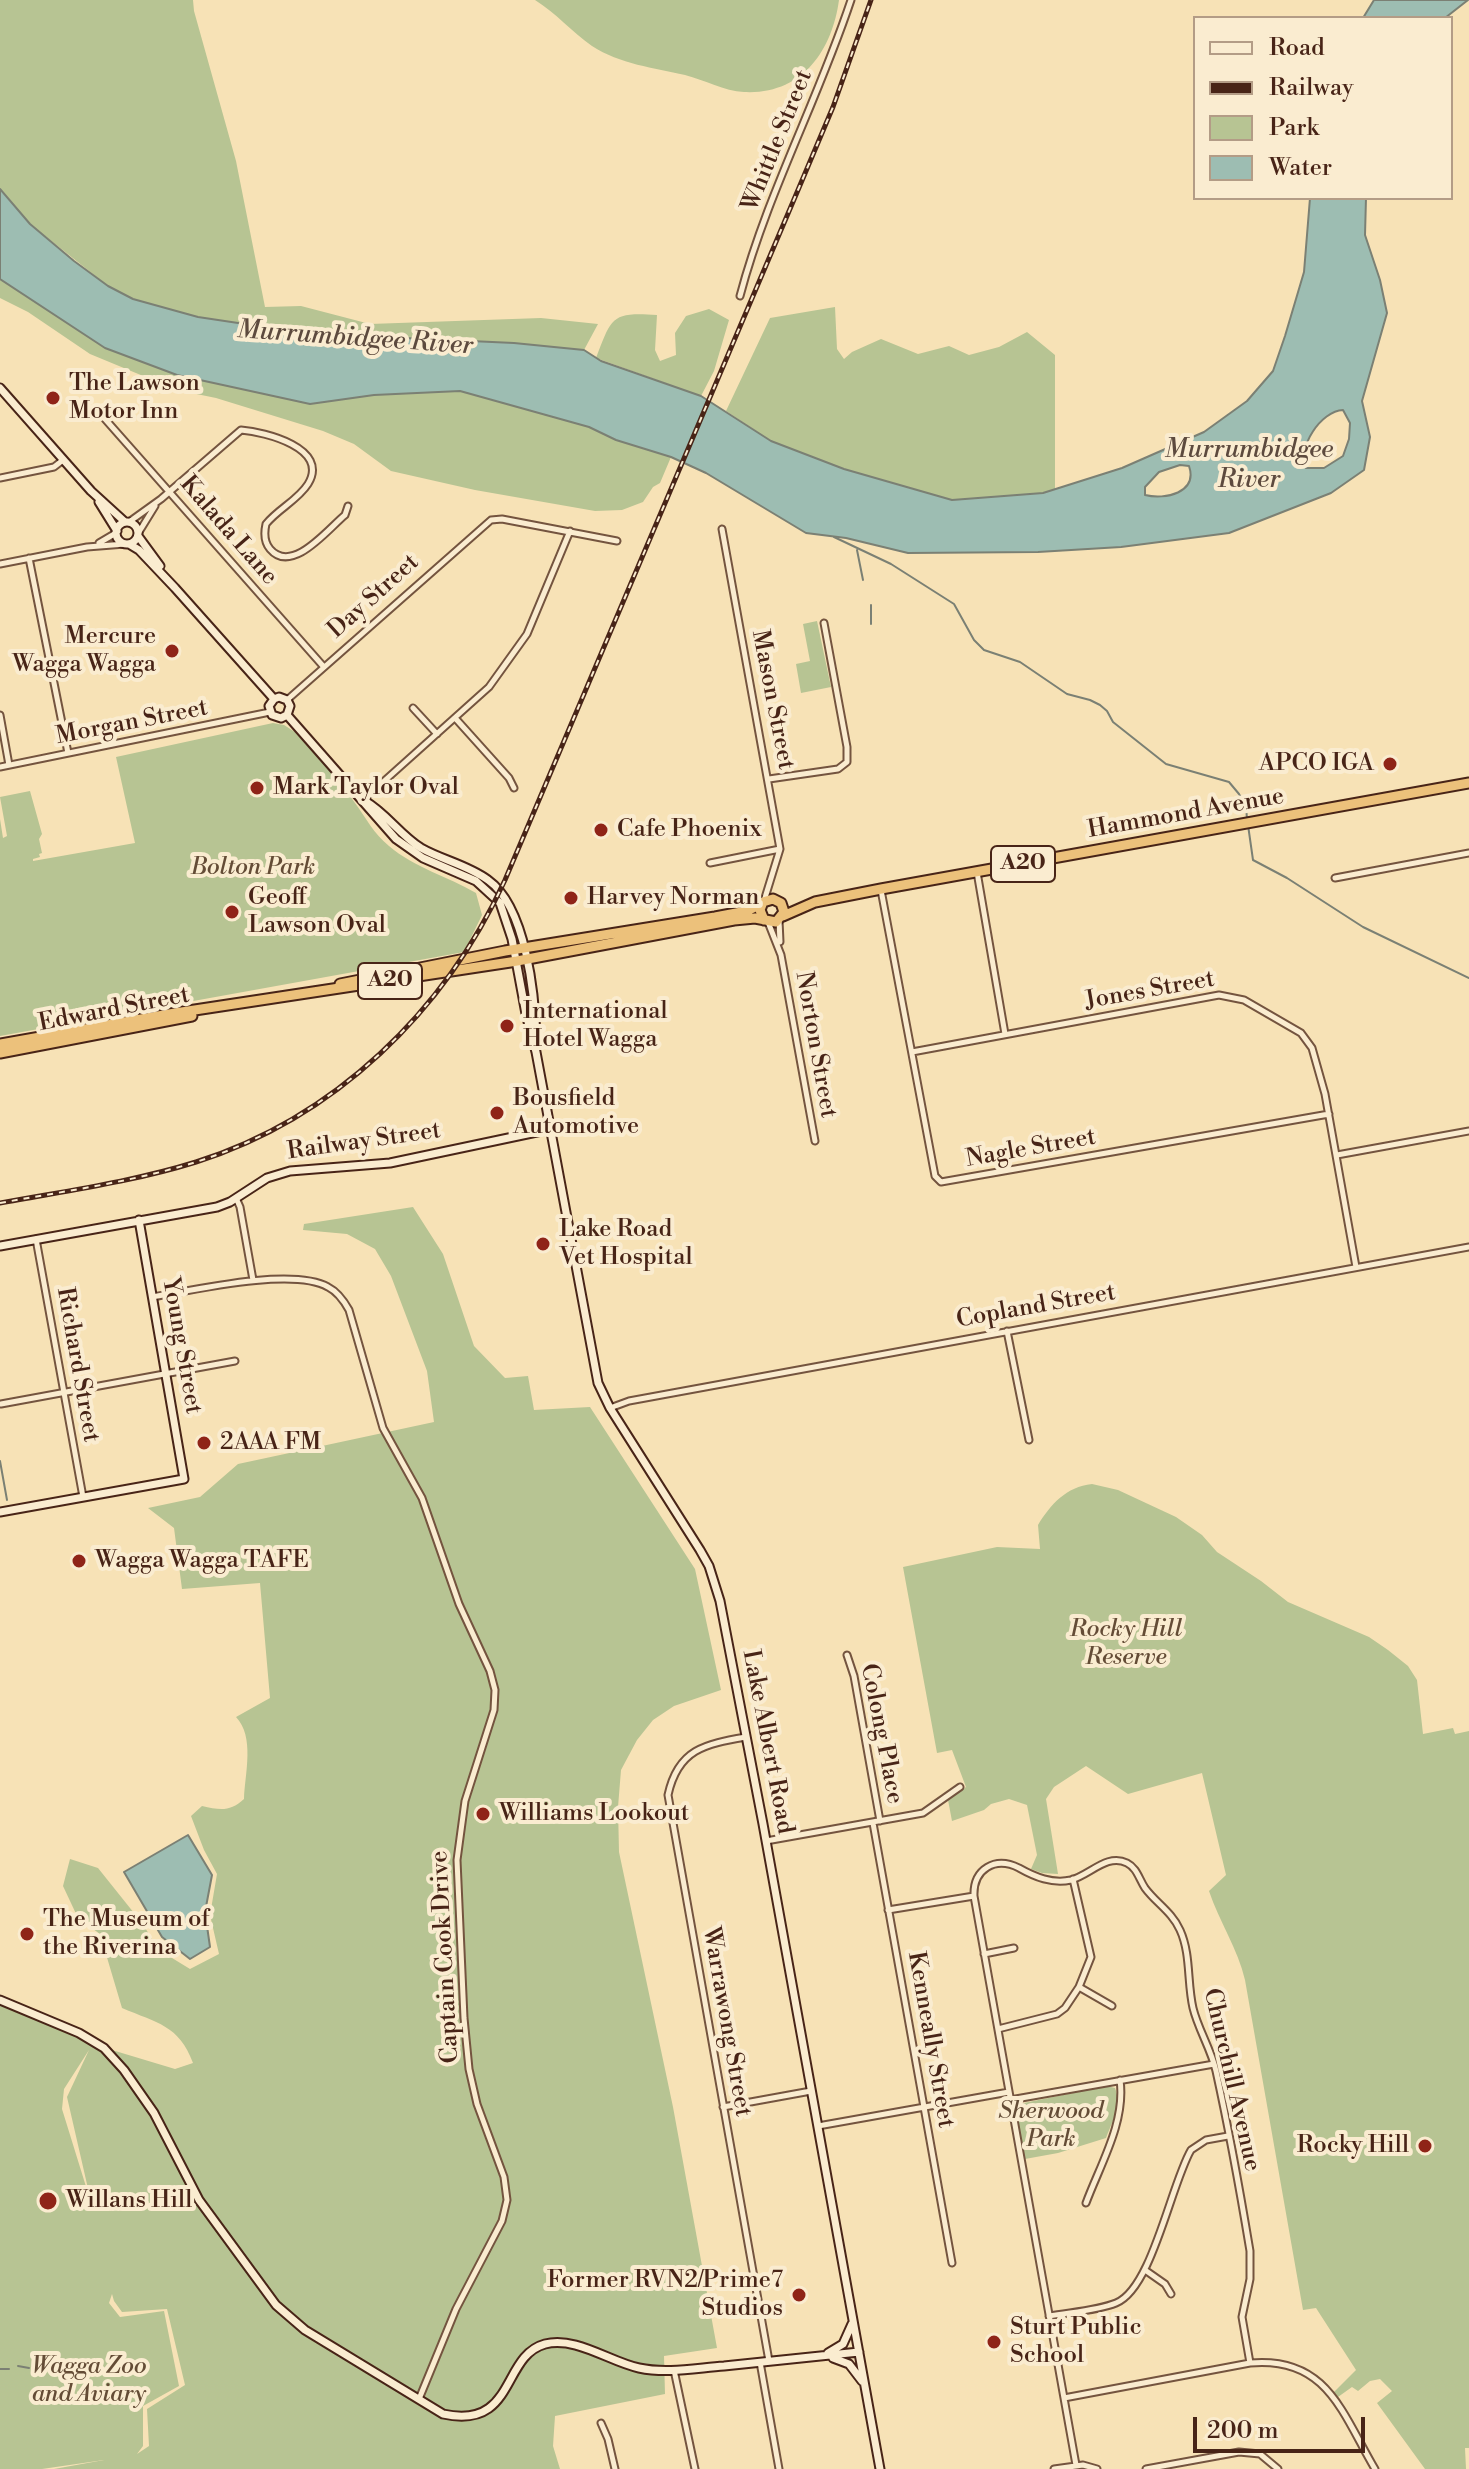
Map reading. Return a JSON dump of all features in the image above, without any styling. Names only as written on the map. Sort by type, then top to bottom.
[{"type":"highway","name":"Hammond Avenue","points":[[779,901],[815,902],[1469,783]]},
{"type":"highway","name":"A20","points":[[520,954],[747,911],[763,903],[779,901]]},
{"type":"highway","points":[[779,901],[784,909],[781,918]]},
{"type":"highway","name":"Hammond Avenue","points":[[781,918],[815,902]]},
{"type":"highway","points":[[763,903],[760,914],[766,921]]},
{"type":"highway","name":"A20","points":[[520,954],[734,920],[781,918]]},
{"type":"highway","name":"Edward Street","points":[[0,1044],[263,1001],[383,974],[520,954]]},
{"type":"highway","name":"Edward Street","points":[[0,1053],[176,1020],[235,1005]]},
{"type":"street","name":"Whittle Street","points":[[740,296],[753,249],[822,84],[851,0]]},
{"type":"street","points":[[0,388],[91,491],[127,522],[135,525],[175,588]]},
{"type":"street","name":"Kalada Lane","points":[[105,419],[323,666]]},
{"type":"street","points":[[87,547],[116,532],[161,499],[241,430],[300,447],[311,463],[311,477],[306,487],[266,524],[265,539],[274,553],[287,558],[301,553],[345,515],[348,506]]},
{"type":"street","points":[[0,478],[54,467],[64,460]]},
{"type":"street","points":[[91,491],[118,539],[139,550],[274,699]]},
{"type":"street","points":[[0,564],[87,547],[127,544],[138,534],[161,499]]},
{"type":"street","name":"Day Street","points":[[287,700],[487,522],[502,519],[570,531]]},
{"type":"street","name":"Mason Street","points":[[722,529],[780,849],[763,903]]},
{"type":"street","points":[[363,800],[489,687],[523,640],[570,531],[617,541]]},
{"type":"street","points":[[29,558],[68,753]]},
{"type":"street","points":[[769,779],[838,769],[847,762],[848,753],[824,623]]},
{"type":"street","points":[[274,699],[287,700],[290,709],[287,715],[278,717],[270,712],[270,703],[274,699]]},
{"type":"street","points":[[413,708],[437,734]]},
{"type":"street","name":"Morgan Street","points":[[0,767],[270,712]]},
{"type":"street","points":[[0,715],[9,765]]},
{"type":"street","name":"Lake Albert Road","points":[[287,715],[363,800],[423,858],[476,881],[488,890],[504,912],[520,954],[596,1375],[610,1408],[709,1566],[720,1601],[880,2469]]},
{"type":"street","points":[[456,718],[509,778],[514,788]]},
{"type":"street","points":[[710,863],[780,849]]},
{"type":"street","points":[[1335,878],[1469,853]]},
{"type":"street","points":[[977,872],[1005,1034]]},
{"type":"street","name":"Mason Street","points":[[773,877],[779,901]]},
{"type":"street","name":"Nagle Street","points":[[881,889],[935,1176],[941,1182],[1329,1114]]},
{"type":"street","name":"Norton Street","points":[[781,918],[781,955],[815,1141]]},
{"type":"street","name":"Norton Street","points":[[766,921],[781,955]]},
{"type":"street","name":"Jones Street","points":[[912,1052],[1219,995],[1236,997],[1307,1039],[1318,1065],[1329,1114],[1356,1267]]},
{"type":"street","name":"Railway Street","points":[[0,1246],[217,1207],[267,1178],[290,1171],[395,1162],[551,1129]]},
{"type":"street","points":[[1337,1155],[1469,1131]]},
{"type":"street","points":[[236,1198],[253,1280]]},
{"type":"street","name":"Young Street","points":[[83,1497],[184,1479],[139,1220]]},
{"type":"street","name":"Richard Street","points":[[36,1239],[83,1497]]},
{"type":"street","name":"Copland Street","points":[[610,1408],[629,1401],[1469,1247]]},
{"type":"street","name":"Captain Cook Drive","points":[[153,1297],[253,1280],[308,1281],[319,1283],[337,1293],[344,1301],[353,1321],[387,1438],[422,1498],[459,1604],[490,1671],[495,1690],[494,1710],[465,1801],[458,1841],[458,1881],[469,2069],[477,2104],[504,2177],[507,2200],[502,2221],[456,2309],[418,2401]]},
{"type":"street","points":[[1007,1331],[1029,1440]]},
{"type":"street","points":[[1,1404],[235,1361]]},
{"type":"street","points":[[0,1512],[83,1497]]},
{"type":"street","name":"Colong Place","points":[[847,1655],[854,1676],[880,1821]]},
{"type":"street","name":"Warrawong Street","points":[[746,1737],[715,1742],[696,1750],[680,1765],[668,1795],[723,2107],[779,2469]]},
{"type":"street","points":[[766,1841],[927,1812],[960,1787]]},
{"type":"street","name":"Kenneally Street","points":[[873,1823],[952,2263]]},
{"type":"street","name":"Churchill Avenue","points":[[974,1896],[979,1874],[993,1864],[1010,1865],[1039,1878],[1073,1879],[1105,1863],[1124,1862],[1133,1868],[1150,1895],[1173,1917],[1186,1947],[1193,2009],[1214,2064],[1250,2251],[1250,2279],[1242,2317],[1250,2363]]},
{"type":"street","points":[[998,2029],[1057,2014],[1065,2008],[1079,1987],[1091,1957],[1073,1879]]},
{"type":"street","points":[[888,1910],[974,1896],[1076,2465]]},
{"type":"street","points":[[984,1954],[1014,1948]]},
{"type":"street","points":[[1079,1987],[1112,2006]]},
{"type":"street","points":[[0,2000],[93,2040],[115,2058],[154,2113],[199,2200],[276,2305],[305,2330],[443,2414],[455,2417],[481,2412],[501,2397],[531,2351],[556,2342],[639,2368],[674,2370],[859,2352]]},
{"type":"street","points":[[1010,2100],[1214,2064]]},
{"type":"street","points":[[1086,2203],[1118,2118],[1122,2093],[1120,2080]]},
{"type":"street","points":[[723,2107],[811,2091]]},
{"type":"street","points":[[817,2126],[1009,2092]]},
{"type":"street","points":[[1049,2316],[1117,2303],[1128,2295],[1145,2270],[1191,2150],[1206,2140],[1228,2136]]},
{"type":"street","points":[[1145,2270],[1165,2284],[1171,2294]]},
{"type":"street","points":[[818,2357],[843,2344],[853,2321]]},
{"type":"street","points":[[818,2357],[844,2360],[865,2387]]},
{"type":"street","points":[[1064,2398],[1250,2363],[1270,2361],[1289,2364],[1319,2380],[1375,2469]]},
{"type":"street","points":[[674,2370],[695,2469]]},
{"type":"street","points":[[601,2423],[615,2469]]},
{"type":"street","points":[[1146,2469],[1239,2452],[1260,2454],[1278,2469]]},
{"type":"street","points":[[1054,2469],[1076,2465],[1097,2469]]},
{"type":"green space","points":[[0,0],[193,0],[236,161],[265,307],[301,306],[370,324],[541,318],[598,324],[584,350],[405,338],[365,342],[197,317],[133,299],[108,286],[30,224],[0,189]]},
{"type":"green space","points":[[535,0],[839,0],[829,36],[811,66],[798,78],[782,86],[744,92],[614,57],[592,46]]},
{"type":"green space","points":[[0,279],[105,348],[177,375],[310,404],[374,395],[460,391],[589,427],[616,440],[671,457],[660,483],[653,487],[643,502],[622,510],[595,511],[475,490],[391,471],[354,444],[323,431],[216,398],[177,390],[90,354],[28,312],[0,298]]},
{"type":"green space","points":[[835,307],[837,349],[844,359],[881,339],[918,354],[949,346],[969,355],[999,347],[1027,332],[1055,355],[1055,490],[952,500],[844,469],[771,441],[726,411],[770,318]]},
{"type":"green space","points":[[709,309],[729,320],[714,371],[701,396],[596,358],[610,326],[622,316],[630,315],[657,315],[655,350],[660,361],[676,355],[675,333],[686,316]]},
{"type":"green space","points":[[817,621],[831,687],[801,693],[796,664],[810,661],[803,624]]},
{"type":"green space","name":"Bolton Park","points":[[273,723],[295,732],[389,846],[409,860],[476,893],[482,915],[464,952],[0,1036],[0,819],[3,838],[7,836],[0,797],[30,791],[42,834],[39,839],[42,853],[33,861],[135,843],[116,757]]},
{"type":"green space","name":"Wagga Zoo and Aviary","points":[[413,1207],[443,1254],[474,1346],[505,1378],[528,1376],[534,1410],[590,1407],[695,1569],[721,1690],[674,1706],[653,1720],[637,1740],[621,1770],[619,1852],[673,2107],[717,2348],[664,2356],[665,2394],[555,2416],[553,2446],[560,2469],[54,2469],[104,2460],[42,2469],[0,2469],[0,2004],[92,2044],[175,2069],[193,2063],[174,2033],[122,2008],[100,1934],[78,1918],[63,1886],[70,1859],[98,1868],[142,1923],[159,1950],[190,1969],[219,1954],[210,1915],[217,1874],[191,1816],[202,1806],[224,1809],[244,1799],[247,1745],[242,1725],[236,1717],[270,1698],[260,1583],[182,1589],[174,1528],[148,1508],[200,1497],[238,1464],[434,1422],[427,1371],[391,1276],[375,1249],[347,1234],[303,1230],[304,1224]],"holes":[[[89,2050],[67,2097],[92,2206],[62,2109],[64,2089]],[[112,2294],[122,2312],[167,2309],[185,2385],[147,2409],[149,2446],[137,2454],[143,2446],[143,2406],[179,2386],[164,2311],[120,2317],[109,2303]]]},
{"type":"green space","name":"Rocky Hill Reserve","points":[[1092,1484],[1118,1490],[1176,1517],[1202,1535],[1217,1552],[1288,1602],[1369,1637],[1388,1650],[1408,1666],[1417,1680],[1423,1734],[1453,1728],[1455,1734],[1469,1731],[1469,2448],[1465,2448],[1466,2469],[1425,2469],[1377,2403],[1392,2391],[1380,2379],[1370,2381],[1358,2391],[1352,2387],[1338,2397],[1334,2392],[1356,2370],[1316,2308],[1303,2310],[1245,1980],[1209,1891],[1226,1875],[1202,1773],[1128,1794],[1086,1766],[1054,1787],[1046,1799],[1058,1874],[1031,1869],[1037,1855],[1027,1805],[1009,1799],[952,1821],[948,1800],[966,1787],[952,1750],[937,1753],[903,1567],[997,1547],[1040,1549],[1038,1525],[1048,1510],[1067,1493]]},
{"type":"green space","name":"Sherwood Park","points":[[1107,2086],[1115,2088],[1117,2101],[1106,2138],[1058,2153],[1025,2159],[1016,2111],[1019,2104]]},
{"type":"water","points":[[1374,0],[1468,0],[1448,16],[1364,16]]},
{"type":"water","name":"Murrumbidgee River","points":[[0,189],[30,224],[74,261],[108,286],[133,299],[198,317],[365,342],[405,338],[584,350],[601,361],[701,396],[771,441],[844,469],[952,500],[1043,493],[1122,468],[1204,432],[1247,401],[1273,371],[1285,336],[1304,272],[1310,200],[1366,200],[1365,235],[1387,313],[1362,401],[1370,437],[1364,470],[1331,493],[1229,533],[1121,547],[1038,552],[908,553],[846,538],[806,533],[706,473],[671,457],[616,440],[589,427],[460,391],[374,395],[310,404],[177,375],[105,348],[0,279]],"holes":[[[1343,410],[1350,423],[1343,456],[1324,468],[1306,468],[1305,450],[1319,423]],[[1180,465],[1189,466],[1189,483],[1178,492],[1162,496],[1145,495],[1145,487],[1159,472]]]},
{"type":"water","points":[[188,1835],[212,1875],[205,1912],[210,1947],[190,1959],[162,1937],[124,1872]]},
{"type":"waterway","points":[[834,537],[891,564],[954,604],[974,640],[984,650],[1020,662],[1067,694],[1100,705],[1113,722],[1166,764],[1229,782],[1246,807],[1247,819]]},
{"type":"waterway","points":[[857,550],[863,580]]},
{"type":"waterway","points":[[871,605],[871,624]]},
{"type":"waterway","points":[[1248,825],[1253,860],[1363,927],[1469,978]]},
{"type":"waterway","points":[[0,1461],[7,1500]]},
{"type":"waterway","points":[[18,2366],[29,2368]]},
{"type":"waterway","points":[[32,2367],[48,2367]]},
{"type":"waterway","points":[[0,2369],[9,2369]]},
{"type":"railway","points":[[0,1203],[148,1175],[247,1143],[294,1118],[339,1088],[380,1054],[418,1015],[451,973],[480,928],[505,880],[833,107],[871,0]]},
{"type":"place","name":"The Lawson Motor Inn","points":[[53,398]]},
{"type":"place","name":"Mercure Wagga Wagga","points":[[172,651]]},
{"type":"place","name":"APCO IGA","points":[[1390,764]]},
{"type":"place","name":"Mark Taylor Oval","points":[[257,788]]},
{"type":"place","name":"Cafe Phoenix","points":[[601,830]]},
{"type":"place","name":"Harvey Norman","points":[[571,898]]},
{"type":"place","name":"Geoff Lawson Oval","points":[[232,912]]},
{"type":"place","name":"International Hotel Wagga","points":[[507,1026]]},
{"type":"place","name":"Bousfield Automotive","points":[[497,1113]]},
{"type":"place","name":"Lake Road Vet Hospital","points":[[543,1244]]},
{"type":"place","name":"2AAA FM","points":[[204,1443]]},
{"type":"place","name":"Wagga Wagga TAFE","points":[[79,1561]]},
{"type":"place","name":"Williams Lookout","points":[[483,1814]]},
{"type":"place","name":"The Museum of the Riverina","points":[[27,1934]]},
{"type":"place","name":"Rocky Hill","points":[[1425,2146]]},
{"type":"place","name":"Willans Hill","points":[[48,2201]]},
{"type":"place","name":"Former RVN2/Prime7 Studios","points":[[799,2295]]},
{"type":"place","name":"Sturt Public School","points":[[994,2342]]}]
